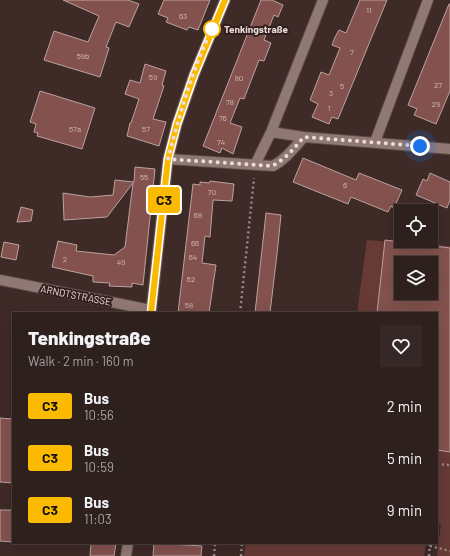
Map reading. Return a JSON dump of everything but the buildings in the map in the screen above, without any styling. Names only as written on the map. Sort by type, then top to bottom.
[{"type":"street","points":[[151,312],[168,159],[177,124],[194,75],[225,0]]},
{"type":"street","points":[[255,165],[271,132],[323,0]]},
{"type":"street","points":[[374,142],[428,0]]},
{"type":"street","points":[[271,132],[304,137],[450,149]]},
{"type":"street","points":[[168,159],[272,166],[289,154],[304,137]]},
{"type":"street","name":"ARNDTSTRASSE","points":[[0,280],[151,312]]},
{"type":"street","points":[[126,556],[128,544]]},
{"type":"path","points":[[240,312],[255,165]]},
{"type":"path","points":[[438,464],[450,465]]},
{"type":"path","points":[[214,556],[215,544]]},
{"type":"path","points":[[241,556],[242,544]]},
{"type":"path","points":[[429,556],[430,544],[450,551]]},
{"type":"shaded area","points":[[367,240],[394,242],[394,248],[438,248],[438,245],[450,246],[450,556],[437,556],[441,524],[438,523],[438,312],[357,312]]},
{"type":"shaded area","points":[[246,544],[426,544],[424,556],[244,556]]},
{"type":"bus line","name":"C3","points":[[151,312],[168,159],[177,124],[194,75],[212,28],[225,0]]},
{"type":"place","name":"Tenkingstraße","points":[[212,29]]},
{"type":"route","points":[[212,29],[177,124],[168,159],[272,166],[289,154],[304,137],[420,146]]}]
